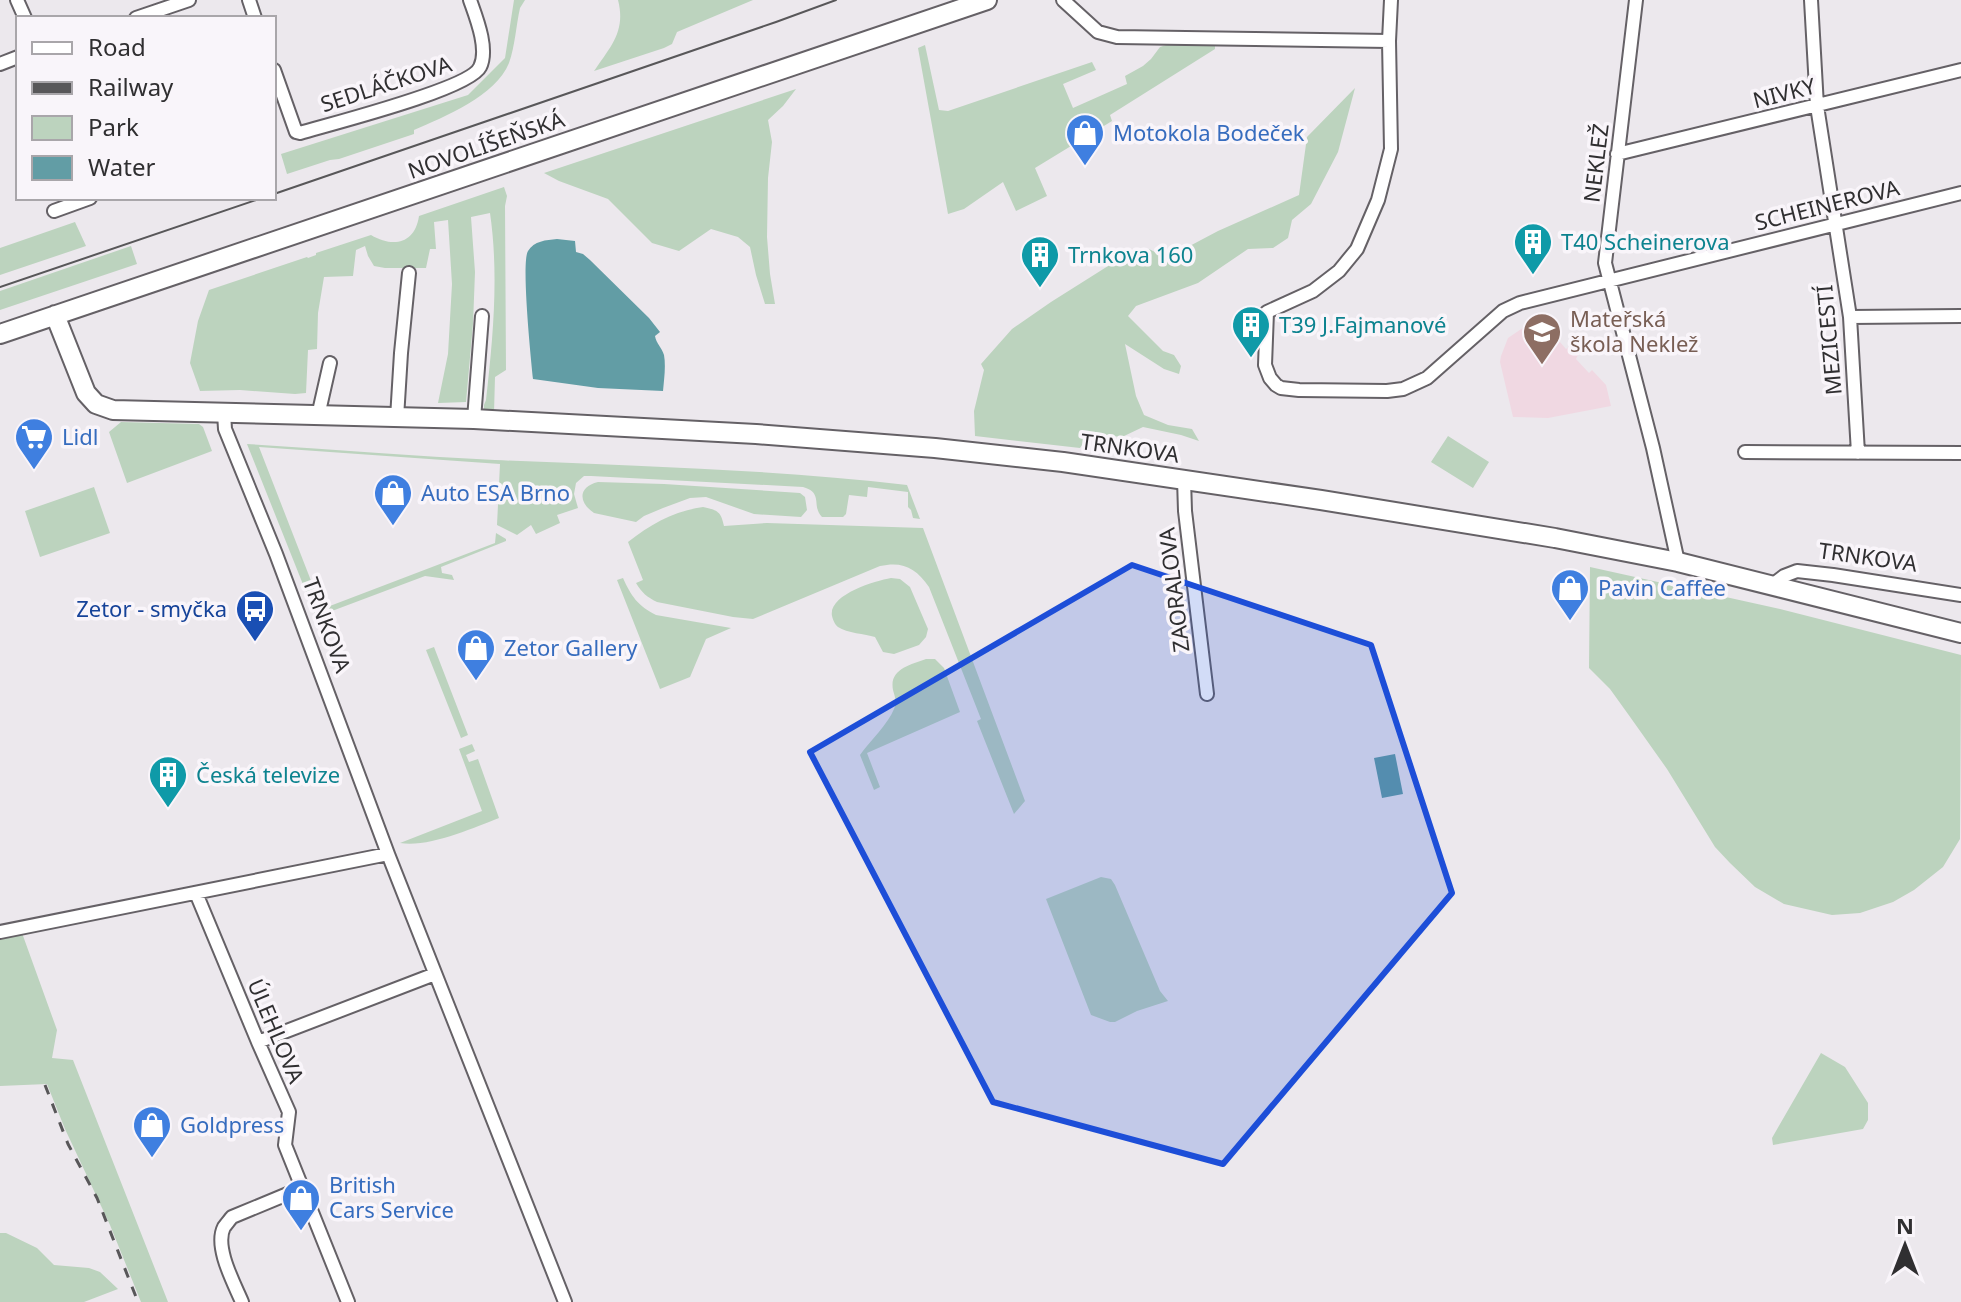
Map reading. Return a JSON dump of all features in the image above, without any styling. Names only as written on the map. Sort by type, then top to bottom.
[{"type":"street","points":[[142,16],[189,0]]},
{"type":"street","name":"SEDLÁČKOVA","points":[[276,76],[296,132],[300,133],[457,84],[477,72],[482,59],[479,28],[470,0]]},
{"type":"street","name":"NOVOLÍŠEŇSKÁ","points":[[0,334],[987,0]]},
{"type":"street","points":[[1063,0],[1098,32],[1117,37],[1389,41],[1391,0]]},
{"type":"street","name":"NEKLEŽ","points":[[1636,0],[1605,263],[1653,448],[1678,562]]},
{"type":"street","name":"MEZICESTÍ","points":[[1811,0],[1817,106],[1850,317],[1858,453]]},
{"type":"street","name":"SCHEINEROVA","points":[[1389,41],[1391,149],[1378,200],[1357,249],[1339,271],[1313,291],[1267,312],[1266,371],[1281,388],[1403,389],[1427,378],[1511,307],[1536,298],[1961,193]]},
{"type":"street","name":"NIVKY","points":[[1617,154],[1961,70]]},
{"type":"street","points":[[54,211],[84,200]]},
{"type":"street","points":[[397,418],[409,273]]},
{"type":"street","name":"TRNKOVA","points":[[55,315],[86,393],[103,408],[118,411],[474,419],[814,438],[1063,462],[1543,536],[1678,562],[1961,633]]},
{"type":"street","points":[[474,419],[482,316]]},
{"type":"street","points":[[1850,317],[1961,316]]},
{"type":"street","points":[[318,416],[330,363]]},
{"type":"street","name":"TRNKOVA","points":[[224,413],[225,429],[276,554],[388,854],[565,1302]]},
{"type":"street","points":[[1745,452],[1961,453]]},
{"type":"street","name":"ZAORALOVA","points":[[1184,479],[1185,511],[1207,694]]},
{"type":"street","name":"TRNKOVA","points":[[1771,586],[1797,571],[1961,595]]},
{"type":"street","points":[[0,932],[388,854]]},
{"type":"street","name":"ÚLEHLOVA","points":[[196,893],[289,1112],[285,1145],[348,1302]]},
{"type":"street","points":[[258,1042],[435,974]]},
{"type":"street","points":[[242,1302],[221,1250],[224,1226],[232,1217],[302,1188]]},
{"type":"highlighted area","points":[[1132,565],[1371,645],[1452,893],[1223,1164],[993,1102],[810,752]]},
{"type":"shaded area","name":"Mateřská škola Neklež","points":[[1544,319],[1566,349],[1570,346],[1578,355],[1576,359],[1606,385],[1611,406],[1548,418],[1513,417],[1501,356],[1508,338],[1527,325]]},
{"type":"green space","points":[[514,0],[525,0],[520,8],[509,63],[493,86],[454,112],[414,130],[414,134],[287,174],[281,154],[468,95],[505,58]]},
{"type":"green space","points":[[618,0],[753,0],[677,32],[672,44],[664,48],[594,71],[618,29]]},
{"type":"green space","points":[[1215,43],[1215,49],[1110,115],[1112,121],[1035,168],[1047,196],[1016,211],[1003,182],[964,209],[948,214],[918,48],[925,45],[939,110],[948,111],[1092,62],[1096,70],[1063,84],[1073,108],[1127,84],[1125,76],[1143,66],[1160,47]]},
{"type":"green space","points":[[1355,88],[1338,152],[1311,204],[1292,220],[1288,238],[1273,248],[1248,249],[1198,283],[1136,306],[1128,316],[1163,351],[1174,355],[1181,366],[1179,374],[1164,369],[1125,344],[1136,396],[1144,415],[1168,425],[1192,429],[1199,441],[1143,427],[1122,437],[1090,434],[1080,448],[975,436],[974,411],[984,370],[981,364],[1012,329],[1116,261],[1149,249],[1167,258],[1299,195],[1307,137]]},
{"type":"green space","points":[[796,89],[768,120],[772,142],[767,237],[775,304],[765,304],[750,247],[738,237],[711,229],[679,251],[652,243],[608,199],[544,173]]},
{"type":"green space","points":[[504,187],[507,196],[506,370],[495,377],[494,413],[484,410],[494,306],[490,213],[471,217],[475,272],[466,402],[438,403],[448,354],[452,284],[448,220],[434,222],[436,249],[430,249],[426,268],[374,266],[365,246],[356,250],[353,276],[324,277],[318,313],[317,349],[308,350],[306,393],[200,391],[190,363],[198,321],[209,290],[371,235],[387,241],[402,241],[413,233],[419,216]]},
{"type":"green space","points":[[75,222],[86,246],[0,275],[0,248]]},
{"type":"green space","points":[[131,246],[137,264],[0,310],[0,291]]},
{"type":"green space","points":[[121,422],[199,424],[212,451],[127,483],[109,432]]},
{"type":"green space","points":[[1448,436],[1489,462],[1473,488],[1431,462]]},
{"type":"green space","points":[[247,444],[753,472],[907,485],[920,519],[913,518],[908,507],[908,492],[868,487],[867,497],[849,495],[843,517],[822,517],[815,496],[803,487],[584,476],[576,483],[574,494],[578,508],[557,515],[560,523],[536,534],[531,525],[517,535],[497,525],[500,464],[259,447],[322,609],[495,543],[496,533],[506,539],[441,567],[442,573],[452,575],[454,580],[425,576],[316,617]]},
{"type":"green space","points":[[598,482],[800,493],[805,497],[807,510],[801,517],[754,514],[706,497],[690,498],[636,522],[594,513],[589,509],[582,495],[587,487]]},
{"type":"green space","points":[[94,487],[110,533],[40,557],[25,511]]},
{"type":"green space","points":[[703,507],[718,512],[724,526],[767,523],[923,528],[1025,801],[1014,814],[977,721],[981,719],[929,587],[919,575],[902,565],[880,566],[753,619],[657,602],[636,583],[643,580],[628,542],[663,519]]},
{"type":"green space","points":[[1590,567],[1780,609],[1961,655],[1960,839],[1943,867],[1893,902],[1860,913],[1832,915],[1784,904],[1755,887],[1715,847],[1667,769],[1610,689],[1589,668]]},
{"type":"green space","points":[[623,578],[636,600],[656,615],[731,628],[706,639],[690,677],[660,689],[617,580]]},
{"type":"green space","points":[[891,578],[900,579],[910,587],[928,629],[919,645],[894,654],[883,652],[875,637],[838,627],[832,616],[833,608],[844,596]]},
{"type":"green space","points":[[434,647],[468,735],[461,738],[426,650]]},
{"type":"green space","points":[[935,659],[944,668],[960,712],[867,753],[880,787],[874,790],[860,755],[894,709],[894,677],[907,666]]},
{"type":"green space","points":[[472,744],[475,751],[466,755],[469,762],[478,759],[499,818],[437,840],[400,843],[482,811],[459,749]]},
{"type":"green space","points":[[1101,877],[1111,879],[1115,885],[1160,991],[1168,1001],[1115,1022],[1091,1015],[1046,899]]},
{"type":"green space","points":[[22,933],[57,1030],[52,1058],[73,1060],[168,1302],[141,1302],[47,1084],[0,1086],[0,938]]},
{"type":"green space","points":[[1821,1053],[1845,1067],[1868,1103],[1868,1120],[1863,1129],[1773,1145],[1772,1138]]},
{"type":"green space","points":[[0,1233],[37,1248],[54,1265],[100,1272],[118,1289],[84,1302],[0,1302]]},
{"type":"water","points":[[557,239],[575,241],[576,252],[590,260],[660,332],[655,336],[664,355],[663,391],[598,388],[533,379],[526,259],[534,245]]},
{"type":"water","points":[[1395,754],[1403,794],[1382,798],[1374,758]]},
{"type":"tram line","points":[[276,193],[836,0]]},
{"type":"tram line","points":[[0,287],[256,200]]},
{"type":"railway","points":[[45,1085],[68,1144],[97,1198],[138,1302]]},
{"type":"place","name":"Motokola Bodeček","points":[[1085,167]]},
{"type":"place","name":"T40 Scheinerova","points":[[1533,276]]},
{"type":"place","name":"Trnkova 160","points":[[1040,289]]},
{"type":"place","name":"T39 J.Fajmanové","points":[[1251,359]]},
{"type":"place","name":"Mateřská škola Neklež","points":[[1542,366]]},
{"type":"place","name":"Lidl","points":[[34,471]]},
{"type":"place","name":"Auto ESA Brno","points":[[393,527]]},
{"type":"place","name":"Pavin Caffee","points":[[1570,622]]},
{"type":"place","name":"Zetor - smyčka","points":[[255,643]]},
{"type":"place","name":"Zetor Gallery","points":[[476,682]]},
{"type":"place","name":"Česká televize","points":[[168,809]]},
{"type":"place","name":"Goldpress","points":[[152,1159]]},
{"type":"place","name":"British Cars Service","points":[[301,1232]]}]
